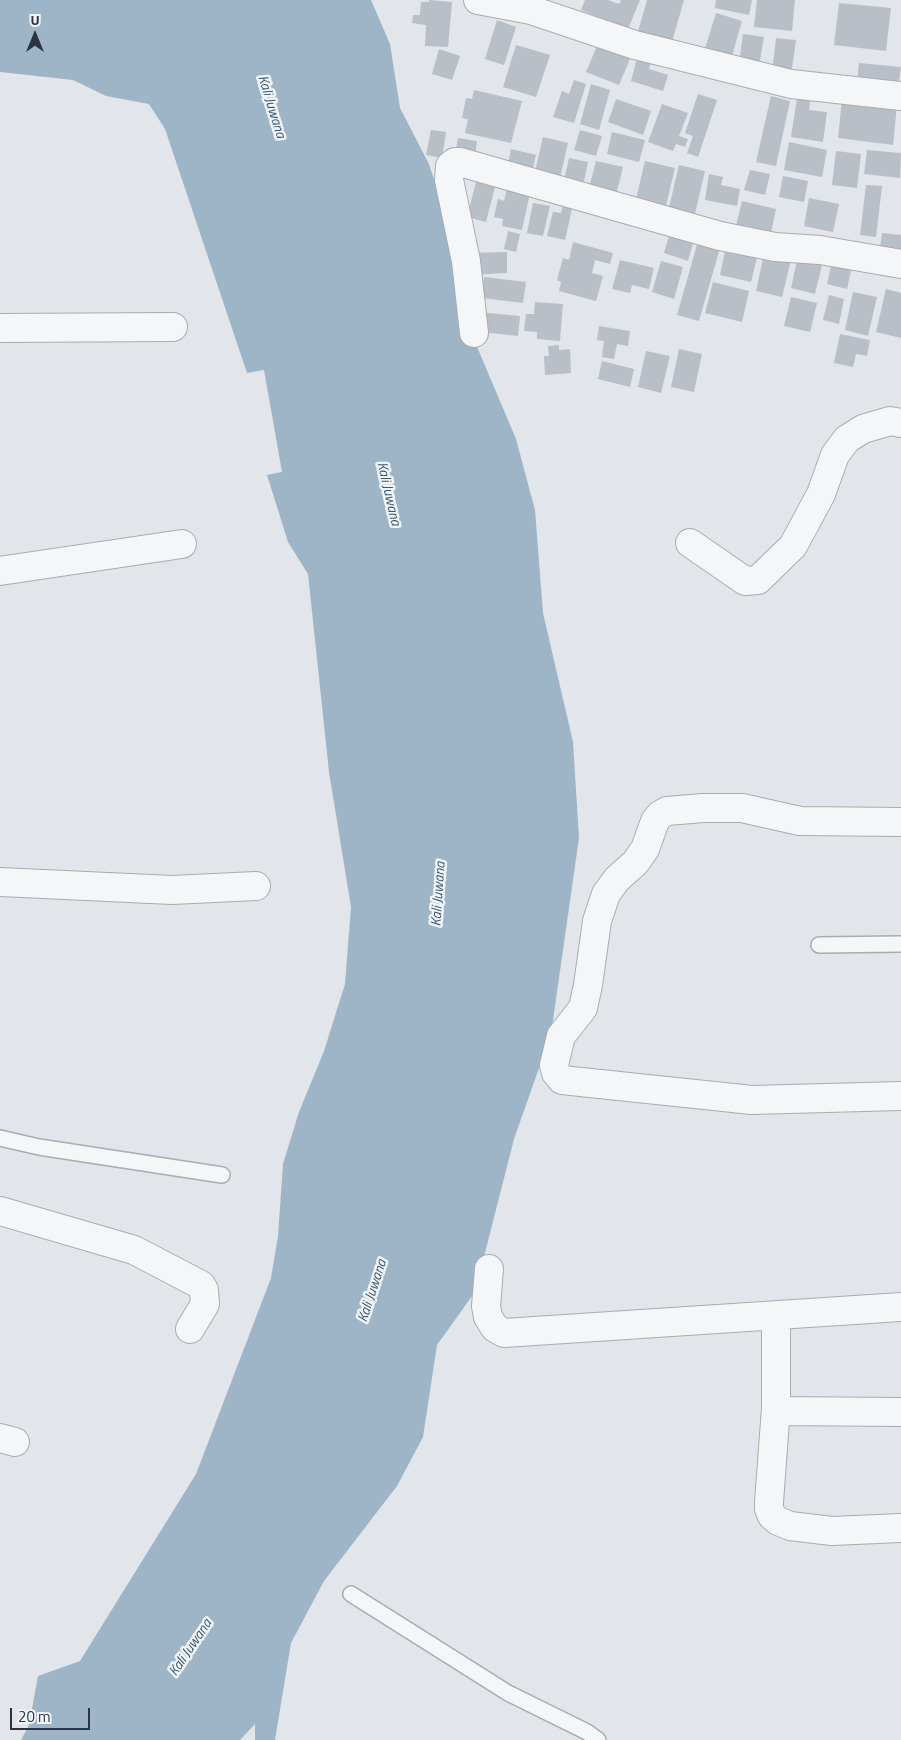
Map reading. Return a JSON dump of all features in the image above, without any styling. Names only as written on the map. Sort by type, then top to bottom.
[{"type":"street","points":[[478,0],[531,10],[635,45],[791,84],[901,96]]},
{"type":"street","points":[[474,333],[466,261],[449,180],[450,166],[455,162],[720,236],[775,247],[820,250],[901,264]]},
{"type":"street","points":[[0,328],[173,327]]},
{"type":"street","points":[[690,543],[745,581],[758,580],[793,546],[821,494],[836,454],[848,439],[862,429],[890,421],[901,422]]},
{"type":"street","points":[[0,571],[182,544]]},
{"type":"street","points":[[901,822],[800,821],[742,808],[703,808],[667,811],[660,814],[655,821],[645,849],[635,863],[617,879],[606,894],[597,921],[588,985],[582,1008],[561,1036],[554,1065],[556,1073],[562,1080],[752,1100],[901,1096]]},
{"type":"street","points":[[0,882],[172,890],[256,886]]},
{"type":"street","points":[[0,1211],[134,1250],[201,1285],[204,1290],[205,1304],[190,1329]]},
{"type":"street","points":[[489,1269],[486,1306],[488,1317],[495,1328],[504,1333],[901,1307]]},
{"type":"street","points":[[776,1315],[776,1410],[769,1502],[772,1516],[790,1526],[824,1530],[901,1528]]},
{"type":"street","points":[[776,1410],[901,1412]]},
{"type":"lane","points":[[819,946],[901,944]]},
{"type":"lane","points":[[0,1138],[39,1147],[222,1174]]},
{"type":"lane","points":[[351,1594],[508,1694],[587,1732],[598,1740]]},
{"type":"water","name":"Kali Juwana","points":[[0,0],[371,0],[390,44],[400,108],[429,164],[464,273],[472,335],[516,439],[535,510],[543,613],[573,742],[579,838],[551,1034],[514,1139],[475,1292],[437,1345],[423,1437],[397,1486],[324,1581],[291,1643],[275,1740],[255,1740],[255,1724],[240,1740],[21,1740],[29,1725],[38,1676],[80,1661],[196,1474],[271,1278],[278,1236],[283,1164],[299,1112],[324,1051],[345,984],[351,907],[329,772],[308,574],[288,542],[267,475],[282,472],[264,370],[247,373],[165,129],[149,104],[106,96],[73,80],[0,72]]},
{"type":"building","points":[[429,0],[452,2],[448,47],[425,46],[426,25],[412,23],[413,15],[420,15],[421,2],[429,2]]},
{"type":"building","points":[[585,0],[608,0],[619,4],[621,0],[640,0],[628,29],[581,10]]},
{"type":"building","points":[[647,0],[684,0],[671,45],[637,35]]},
{"type":"building","points":[[716,0],[752,0],[749,15],[715,8]]},
{"type":"building","points":[[757,0],[795,0],[792,31],[754,27]]},
{"type":"building","points":[[839,3],[891,8],[886,51],[834,45]]},
{"type":"building","points":[[716,13],[742,21],[730,63],[703,55]]},
{"type":"building","points":[[497,20],[516,27],[504,65],[485,59]]},
{"type":"building","points":[[743,34],[764,37],[759,66],[739,63]]},
{"type":"building","points":[[776,38],[796,40],[791,75],[772,73]]},
{"type":"building","points":[[516,45],[550,55],[536,97],[503,87]]},
{"type":"building","points":[[597,46],[630,59],[619,85],[586,72]]},
{"type":"building","points":[[439,49],[460,56],[452,80],[432,74]]},
{"type":"building","points":[[639,51],[653,55],[649,69],[668,75],[663,91],[631,81]]},
{"type":"building","points":[[859,63],[901,67],[898,88],[857,83]]},
{"type":"building","points":[[574,80],[586,84],[574,123],[553,117],[562,91],[569,94]]},
{"type":"building","points":[[591,84],[610,90],[599,130],[580,124]]},
{"type":"building","points":[[474,90],[522,101],[511,143],[465,133],[468,119],[462,118],[466,98],[472,99]]},
{"type":"building","points":[[798,92],[811,94],[809,110],[827,112],[823,142],[791,137]]},
{"type":"building","points":[[698,94],[717,100],[698,157],[687,153],[693,136],[685,133]]},
{"type":"building","points":[[771,96],[790,101],[776,166],[756,162]]},
{"type":"building","points":[[616,99],[651,111],[643,135],[608,122]]},
{"type":"building","points":[[842,99],[897,105],[893,145],[838,138]]},
{"type":"building","points":[[662,104],[688,113],[679,136],[688,139],[685,147],[676,144],[673,151],[648,142]]},
{"type":"building","points":[[431,130],[446,132],[442,158],[426,155]]},
{"type":"building","points":[[580,130],[602,136],[596,156],[574,150]]},
{"type":"building","points":[[612,132],[645,140],[639,162],[607,154]]},
{"type":"building","points":[[543,137],[568,143],[559,182],[534,176]]},
{"type":"building","points":[[458,138],[477,141],[475,157],[454,160]]},
{"type":"building","points":[[789,142],[827,150],[822,177],[784,170]]},
{"type":"building","points":[[511,149],[536,155],[531,175],[507,169]]},
{"type":"building","points":[[867,150],[901,153],[900,178],[864,174]]},
{"type":"building","points":[[836,151],[861,154],[857,188],[832,185]]},
{"type":"building","points":[[569,158],[588,162],[583,186],[564,181]]},
{"type":"building","points":[[596,161],[623,167],[614,203],[587,196]]},
{"type":"building","points":[[645,161],[675,168],[665,210],[635,203]]},
{"type":"building","points":[[679,165],[705,171],[693,222],[667,216]]},
{"type":"building","points":[[750,170],[770,174],[765,195],[744,190]]},
{"type":"building","points":[[709,174],[723,177],[721,185],[740,189],[737,206],[705,200]]},
{"type":"building","points":[[783,176],[808,181],[804,202],[779,197]]},
{"type":"building","points":[[476,182],[495,187],[486,222],[467,217]]},
{"type":"building","points":[[866,185],[882,186],[876,237],[860,235]]},
{"type":"building","points":[[507,188],[530,193],[522,230],[502,226],[503,219],[494,217],[498,199],[504,201]]},
{"type":"building","points":[[809,198],[839,204],[833,232],[804,226]]},
{"type":"building","points":[[742,201],[776,209],[769,242],[734,234]]},
{"type":"building","points":[[533,203],[550,206],[543,236],[527,233]]},
{"type":"building","points":[[563,206],[572,209],[565,240],[547,236],[553,212],[561,213]]},
{"type":"building","points":[[671,229],[695,236],[688,261],[664,253]]},
{"type":"building","points":[[508,231],[520,234],[516,252],[504,249]]},
{"type":"building","points":[[882,233],[901,235],[901,259],[879,256]]},
{"type":"building","points":[[698,241],[720,248],[699,321],[677,315]]},
{"type":"building","points":[[573,242],[613,253],[610,264],[595,260],[592,273],[603,276],[596,301],[559,291],[561,282],[557,280],[563,258],[569,260]]},
{"type":"building","points":[[727,242],[759,249],[751,282],[720,275]]},
{"type":"building","points":[[507,252],[507,273],[469,275],[468,253]]},
{"type":"building","points":[[764,254],[791,260],[782,297],[756,291]]},
{"type":"building","points":[[798,256],[823,261],[815,294],[791,288]]},
{"type":"building","points":[[833,257],[853,261],[847,289],[827,284]]},
{"type":"building","points":[[620,260],[654,268],[649,289],[632,285],[630,293],[612,289]]},
{"type":"building","points":[[661,261],[683,267],[674,299],[652,292]]},
{"type":"building","points":[[484,277],[526,282],[523,303],[474,297],[475,287],[483,288]]},
{"type":"building","points":[[713,282],[749,291],[742,322],[705,313]]},
{"type":"building","points":[[886,289],[901,293],[901,338],[876,332]]},
{"type":"building","points":[[853,292],[877,297],[868,336],[845,330]]},
{"type":"building","points":[[829,295],[844,299],[839,324],[823,320]]},
{"type":"building","points":[[791,297],[817,303],[810,332],[784,326]]},
{"type":"building","points":[[535,302],[563,304],[560,341],[537,339],[537,332],[524,331],[526,314],[534,314]]},
{"type":"building","points":[[478,312],[520,316],[518,336],[481,332]]},
{"type":"building","points":[[599,326],[630,331],[628,346],[617,344],[614,359],[602,357],[604,341],[597,340]]},
{"type":"building","points":[[840,334],[870,340],[867,356],[856,354],[853,367],[834,363]]},
{"type":"building","points":[[559,345],[559,350],[570,349],[571,373],[545,375],[544,356],[549,356],[548,346]]},
{"type":"building","points":[[679,349],[702,354],[694,392],[671,387]]},
{"type":"building","points":[[646,351],[670,356],[661,393],[638,387]]},
{"type":"building","points":[[602,361],[634,369],[630,387],[598,379]]}]
